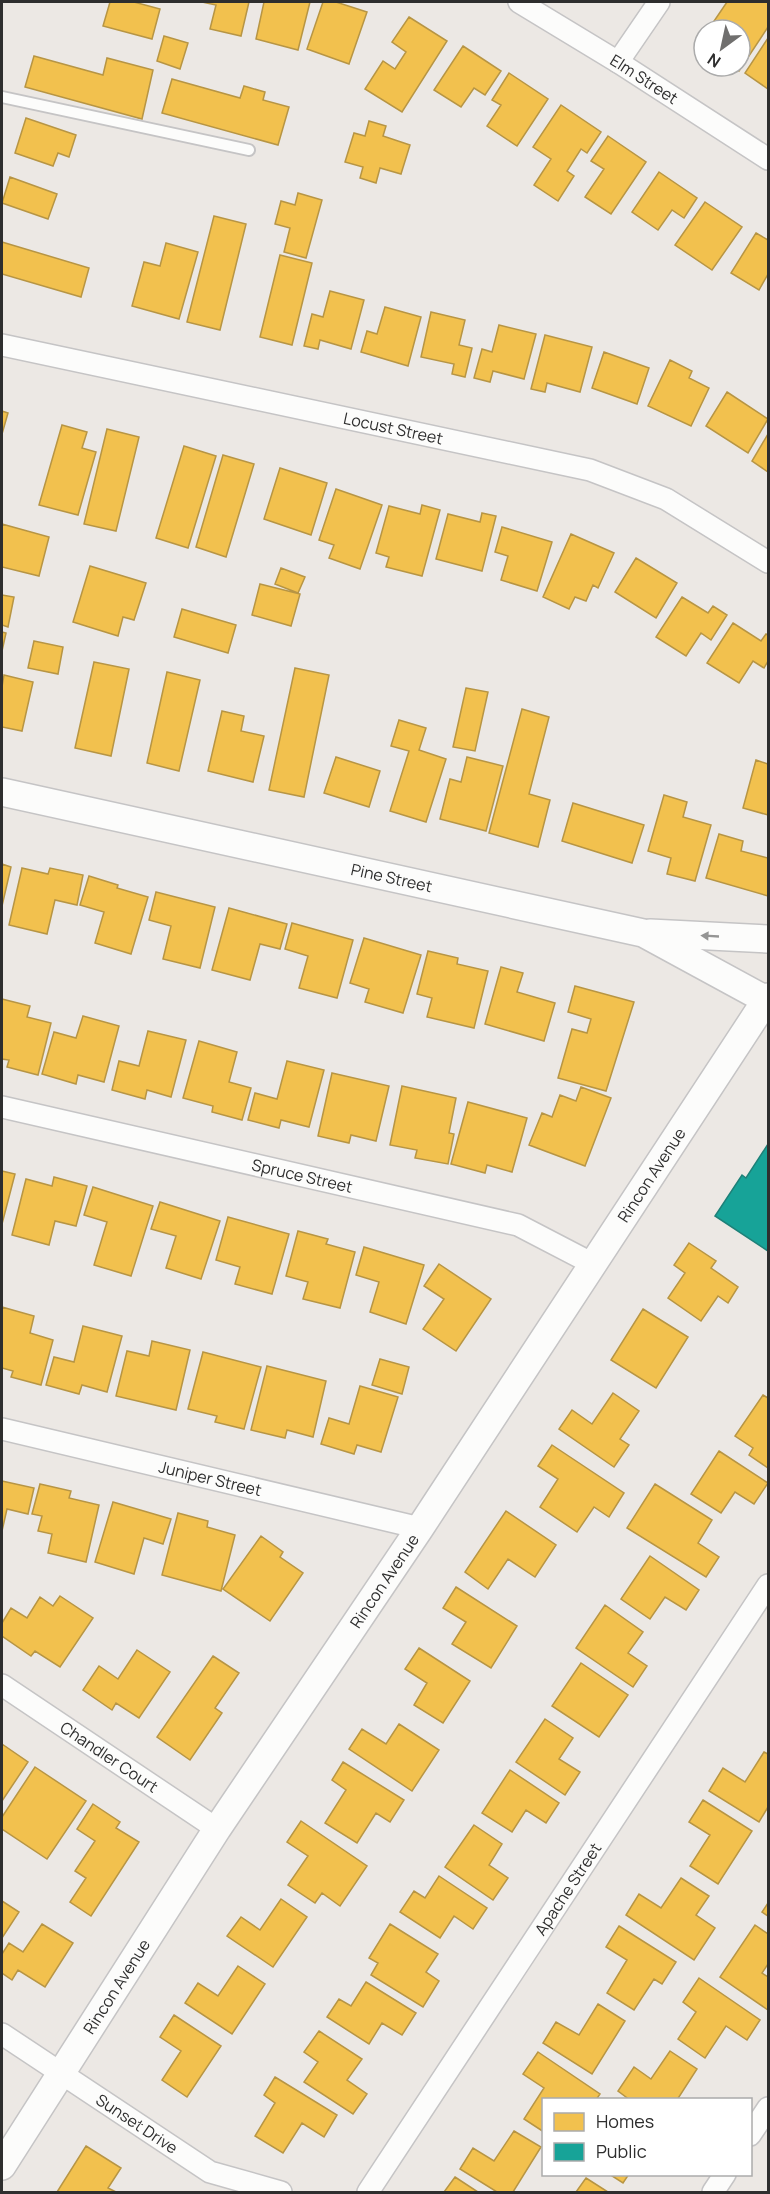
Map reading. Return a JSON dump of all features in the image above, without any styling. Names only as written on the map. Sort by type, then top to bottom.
[{"type":"street","name":"Elm Street","points":[[519,2],[618,62],[768,159]]},
{"type":"street","points":[[618,62],[659,2]]},
{"type":"street","name":"Locust Street","points":[[2,345],[590,470],[666,499],[768,562]]},
{"type":"street","name":"Pine Street","points":[[2,792],[643,933],[768,999]]},
{"type":"street","points":[[643,933],[768,939]]},
{"type":"street","name":"Rincon Avenue","points":[[2,2166],[217,1830],[420,1528],[768,999]]},
{"type":"street","name":"Spruce Street","points":[[2,1107],[518,1226],[593,1264]]},
{"type":"street","name":"Juniper Street","points":[[2,1429],[420,1528]]},
{"type":"street","name":"Apache Street","points":[[368,2193],[768,1584]]},
{"type":"street","name":"Chandler Court","points":[[2,1685],[217,1830]]},
{"type":"street","name":"Sunset Drive","points":[[2,2034],[210,2172],[281,2193]]},
{"type":"street","points":[[752,2132],[768,2108]]},
{"type":"street","points":[[713,2193],[724,2176]]},
{"type":"lane","points":[[2,97],[249,150]]},
{"type":"building: Homes","points":[[110,2],[134,2],[160,9],[152,39],[103,26]]},
{"type":"building: Homes","points":[[202,2],[249,2],[241,36],[210,29],[216,5]]},
{"type":"building: Homes","points":[[264,2],[310,2],[298,50],[256,39]]},
{"type":"building: Homes","points":[[323,2],[336,2],[367,12],[349,64],[307,49]]},
{"type":"building: Homes","points":[[727,2],[768,2],[768,27],[752,51],[752,18],[716,18]]},
{"type":"building: Homes","points":[[409,17],[447,41],[402,112],[365,89],[383,61],[395,69],[406,52],[392,42]]},
{"type":"building: Homes","points":[[164,36],[188,43],[180,69],[157,61]]},
{"type":"building: Homes","points":[[768,38],[768,89],[752,78],[752,62]]},
{"type":"building: Homes","points":[[463,46],[501,71],[485,95],[474,88],[461,107],[434,90]]},
{"type":"building: Homes","points":[[34,56],[103,75],[107,58],[153,70],[142,119],[25,87]]},
{"type":"building: Homes","points":[[509,73],[548,99],[517,146],[487,126],[501,105],[492,100]]},
{"type":"building: Homes","points":[[172,79],[240,98],[244,86],[265,92],[263,100],[289,107],[278,145],[162,113]]},
{"type":"building: Homes","points":[[561,105],[601,132],[587,153],[581,149],[567,171],[574,176],[558,201],[534,185],[551,159],[533,147]]},
{"type":"building: Homes","points":[[26,118],[76,135],[69,157],[58,153],[53,166],[15,153]]},
{"type":"building: Homes","points":[[369,121],[386,126],[383,136],[410,145],[401,174],[380,168],[376,183],[360,178],[363,167],[345,162],[354,133],[365,136]]},
{"type":"building: Homes","points":[[608,136],[646,162],[611,214],[585,197],[604,169],[591,161]]},
{"type":"building: Homes","points":[[659,172],[697,198],[684,218],[672,210],[658,230],[632,212]]},
{"type":"building: Homes","points":[[10,177],[57,194],[48,219],[2,203]]},
{"type":"building: Homes","points":[[298,193],[322,200],[306,258],[284,252],[290,228],[275,224],[281,201],[295,205]]},
{"type":"building: Homes","points":[[705,202],[742,227],[712,270],[675,245]]},
{"type":"building: Homes","points":[[214,216],[246,224],[220,330],[187,322]]},
{"type":"building: Homes","points":[[756,233],[768,240],[768,274],[759,290],[731,273]]},
{"type":"building: Homes","points":[[2,242],[89,268],[81,297],[2,274]]},
{"type":"building: Homes","points":[[166,243],[198,252],[179,319],[132,306],[144,262],[160,266]]},
{"type":"building: Homes","points":[[280,255],[312,263],[292,345],[260,337]]},
{"type":"building: Homes","points":[[330,291],[364,300],[351,349],[320,340],[318,349],[304,346],[312,314],[323,317]]},
{"type":"building: Homes","points":[[385,307],[421,317],[408,366],[361,352],[367,331],[377,334]]},
{"type":"building: Homes","points":[[431,312],[465,320],[459,345],[472,348],[465,377],[452,374],[454,364],[421,357]]},
{"type":"building: Homes","points":[[499,325],[536,334],[524,379],[493,371],[490,382],[474,378],[482,349],[492,352]]},
{"type":"building: Homes","points":[[545,335],[592,347],[580,392],[547,383],[545,392],[531,389]]},
{"type":"building: Homes","points":[[604,352],[649,368],[637,404],[592,388]]},
{"type":"building: Homes","points":[[670,360],[692,371],[689,378],[709,388],[691,426],[648,406]]},
{"type":"building: Homes","points":[[727,392],[768,419],[748,453],[706,426]]},
{"type":"building: Homes","points":[[2,411],[8,413],[2,434]]},
{"type":"building: Homes","points":[[62,425],[87,432],[82,448],[96,452],[78,515],[39,505]]},
{"type":"building: Homes","points":[[107,429],[139,437],[116,531],[84,524]]},
{"type":"building: Homes","points":[[768,434],[768,472],[752,461]]},
{"type":"building: Homes","points":[[184,446],[216,456],[188,548],[156,538]]},
{"type":"building: Homes","points":[[223,455],[254,464],[226,557],[196,547]]},
{"type":"building: Homes","points":[[280,468],[327,483],[311,535],[264,519]]},
{"type":"building: Homes","points":[[336,489],[382,505],[360,569],[329,558],[334,545],[319,540]]},
{"type":"building: Homes","points":[[422,505],[440,510],[422,576],[386,567],[389,557],[376,553],[389,506],[420,514]]},
{"type":"building: Homes","points":[[482,513],[496,516],[482,571],[436,559],[448,514],[480,522]]},
{"type":"building: Homes","points":[[2,524],[49,537],[39,576],[2,567]]},
{"type":"building: Homes","points":[[502,527],[552,542],[537,591],[501,580],[508,556],[495,552]]},
{"type":"building: Homes","points":[[571,534],[614,553],[598,588],[593,585],[586,601],[575,597],[569,609],[543,597]]},
{"type":"building: Homes","points":[[636,558],[677,583],[656,618],[615,592]]},
{"type":"building: Homes","points":[[90,566],[146,583],[134,620],[123,617],[118,636],[73,622]]},
{"type":"building: Homes","points":[[281,568],[305,577],[298,593],[275,584]]},
{"type":"building: Homes","points":[[260,584],[300,594],[291,626],[252,615]]},
{"type":"building: Homes","points":[[2,595],[14,597],[8,627],[2,625]]},
{"type":"building: Homes","points":[[682,597],[708,613],[713,606],[727,615],[711,640],[701,633],[686,656],[656,637]]},
{"type":"building: Homes","points":[[182,609],[236,625],[228,653],[174,637]]},
{"type":"building: Homes","points":[[733,623],[761,641],[766,634],[768,635],[768,661],[764,668],[753,661],[739,683],[707,663]]},
{"type":"building: Homes","points":[[2,632],[6,633],[2,651]]},
{"type":"building: Homes","points":[[34,641],[63,647],[58,674],[28,668]]},
{"type":"building: Homes","points":[[94,662],[129,669],[111,756],[75,748]]},
{"type":"building: Homes","points":[[295,668],[329,675],[304,797],[269,790]]},
{"type":"building: Homes","points":[[167,672],[200,680],[179,771],[147,763]]},
{"type":"building: Homes","points":[[4,675],[33,682],[22,731],[2,727]]},
{"type":"building: Homes","points":[[466,688],[488,692],[475,751],[453,747]]},
{"type":"building: Homes","points":[[522,709],[549,717],[529,794],[550,800],[538,847],[489,833]]},
{"type":"building: Homes","points":[[222,711],[244,716],[241,731],[264,736],[253,782],[208,771]]},
{"type":"building: Homes","points":[[399,720],[426,728],[419,750],[446,759],[426,822],[390,811],[409,751],[391,746]]},
{"type":"building: Homes","points":[[336,757],[380,771],[369,807],[324,793]]},
{"type":"building: Homes","points":[[467,757],[503,766],[486,831],[440,819],[450,779],[461,782]]},
{"type":"building: Homes","points":[[756,760],[768,764],[768,815],[743,808]]},
{"type":"building: Homes","points":[[664,795],[687,802],[683,817],[711,825],[695,881],[667,874],[671,858],[648,851]]},
{"type":"building: Homes","points":[[573,803],[644,825],[632,863],[562,841]]},
{"type":"building: Homes","points":[[719,834],[743,841],[741,851],[768,858],[768,896],[706,878]]},
{"type":"building: Homes","points":[[2,864],[11,867],[2,906]]},
{"type":"building: Homes","points":[[22,868],[48,874],[50,868],[83,875],[77,905],[55,900],[47,934],[9,925]]},
{"type":"building: Homes","points":[[89,876],[118,885],[117,888],[148,897],[131,954],[95,943],[104,912],[80,905]]},
{"type":"building: Homes","points":[[156,892],[215,907],[200,968],[163,959],[171,926],[149,920]]},
{"type":"building: Homes","points":[[229,908],[287,924],[280,949],[260,944],[250,980],[212,970]]},
{"type":"building: Homes","points":[[292,923],[353,940],[337,998],[299,988],[308,956],[285,949]]},
{"type":"building: Homes","points":[[364,938],[421,955],[403,1013],[365,1002],[369,989],[350,983]]},
{"type":"building: Homes","points":[[428,951],[458,958],[457,964],[488,971],[474,1028],[427,1017],[432,998],[417,994]]},
{"type":"building: Homes","points":[[501,967],[523,973],[517,992],[555,1003],[544,1041],[485,1024]]},
{"type":"building: Homes","points":[[575,986],[634,1002],[606,1091],[558,1078],[572,1029],[587,1033],[591,1019],[568,1012]]},
{"type":"building: Homes","points":[[2,999],[30,1006],[27,1017],[51,1023],[38,1075],[7,1067],[9,1060],[2,1059]]},
{"type":"building: Homes","points":[[83,1016],[119,1026],[104,1082],[78,1075],[76,1084],[42,1074],[54,1032],[76,1038]]},
{"type":"building: Homes","points":[[148,1031],[186,1040],[171,1097],[147,1090],[145,1099],[112,1090],[119,1061],[139,1066]]},
{"type":"building: Homes","points":[[199,1041],[237,1052],[229,1082],[251,1088],[242,1120],[212,1112],[213,1106],[183,1098]]},
{"type":"building: Homes","points":[[287,1061],[324,1070],[309,1127],[281,1120],[279,1128],[248,1120],[255,1093],[277,1099]]},
{"type":"building: Homes","points":[[332,1073],[389,1086],[376,1141],[351,1135],[349,1143],[318,1136]]},
{"type":"building: Homes","points":[[402,1086],[456,1098],[449,1133],[454,1134],[448,1164],[415,1158],[417,1150],[390,1145]]},
{"type":"building: Homes","points":[[581,1087],[611,1098],[585,1166],[529,1145],[542,1113],[552,1117],[560,1095],[576,1101]]},
{"type":"building: Homes","points":[[468,1102],[527,1118],[512,1172],[487,1165],[485,1173],[451,1164]]},
{"type":"building: Homes","points":[[2,1171],[15,1174],[2,1224]]},
{"type":"building: Homes","points":[[54,1177],[87,1186],[76,1226],[55,1221],[49,1245],[12,1235],[26,1179],[52,1186]]},
{"type":"building: Homes","points":[[93,1187],[153,1206],[131,1276],[94,1265],[107,1222],[84,1215]]},
{"type":"building: Homes","points":[[160,1202],[220,1221],[201,1279],[166,1268],[176,1236],[151,1229]]},
{"type":"building: Homes","points":[[228,1217],[289,1234],[272,1294],[235,1284],[240,1267],[216,1260]]},
{"type":"building: Homes","points":[[298,1231],[328,1239],[326,1244],[355,1252],[340,1308],[303,1299],[308,1282],[286,1276]]},
{"type":"building: Homes","points":[[689,1243],[716,1261],[711,1268],[738,1287],[728,1303],[718,1296],[701,1321],[668,1298],[685,1273],[674,1265]]},
{"type":"building: Homes","points":[[364,1247],[424,1265],[406,1324],[370,1312],[379,1282],[356,1275]]},
{"type":"building: Homes","points":[[439,1264],[491,1299],[456,1351],[423,1329],[444,1299],[424,1286]]},
{"type":"building: Homes","points":[[2,1307],[34,1316],[30,1333],[53,1340],[41,1385],[11,1377],[13,1371],[2,1368]]},
{"type":"building: Homes","points":[[643,1309],[688,1337],[656,1388],[611,1360]]},
{"type":"building: Homes","points":[[83,1326],[122,1336],[107,1392],[82,1385],[79,1394],[46,1385],[54,1357],[74,1362]]},
{"type":"building: Homes","points":[[152,1341],[190,1350],[176,1410],[116,1396],[127,1351],[149,1356]]},
{"type":"building: Homes","points":[[203,1352],[261,1367],[244,1429],[215,1422],[217,1416],[188,1409]]},
{"type":"building: Homes","points":[[380,1359],[409,1367],[402,1394],[372,1385]]},
{"type":"building: Homes","points":[[267,1366],[326,1381],[313,1437],[287,1430],[285,1438],[251,1430]]},
{"type":"building: Homes","points":[[360,1386],[398,1397],[381,1452],[357,1445],[354,1454],[321,1444],[329,1418],[349,1424]]},
{"type":"building: Homes","points":[[613,1393],[639,1411],[620,1439],[629,1445],[614,1467],[559,1429],[572,1410],[592,1424]]},
{"type":"building: Homes","points":[[763,1395],[768,1398],[768,1468],[749,1455],[753,1448],[735,1436]]},
{"type":"building: Homes","points":[[552,1445],[624,1493],[609,1517],[594,1507],[577,1532],[540,1507],[558,1479],[538,1466]]},
{"type":"building: Homes","points":[[719,1451],[768,1483],[754,1504],[735,1492],[721,1513],[691,1494]]},
{"type":"building: Homes","points":[[2,1481],[34,1488],[28,1514],[7,1509],[2,1531]]},
{"type":"building: Homes","points":[[40,1484],[71,1491],[69,1498],[99,1505],[86,1562],[48,1553],[52,1534],[38,1531],[42,1516],[32,1514]]},
{"type":"building: Homes","points":[[655,1484],[712,1520],[698,1543],[719,1557],[706,1577],[627,1528]]},
{"type":"building: Homes","points":[[113,1502],[171,1519],[163,1544],[144,1538],[134,1574],[95,1562]]},
{"type":"building: Homes","points":[[506,1511],[556,1545],[535,1577],[508,1559],[488,1589],[465,1572]]},
{"type":"building: Homes","points":[[178,1513],[208,1521],[207,1527],[235,1535],[221,1591],[162,1575]]},
{"type":"building: Homes","points":[[261,1536],[283,1552],[280,1557],[303,1573],[270,1621],[223,1589]]},
{"type":"building: Homes","points":[[650,1556],[699,1590],[686,1610],[665,1597],[650,1619],[621,1599]]},
{"type":"building: Homes","points":[[456,1587],[517,1626],[491,1668],[452,1644],[466,1622],[443,1608]]},
{"type":"building: Homes","points":[[60,1596],[93,1618],[60,1667],[35,1651],[31,1656],[2,1636],[2,1623],[11,1608],[27,1618],[40,1597],[53,1606]]},
{"type":"building: Homes","points":[[605,1605],[643,1632],[628,1653],[647,1666],[633,1687],[576,1648]]},
{"type":"building: Homes","points":[[419,1648],[470,1681],[443,1723],[414,1705],[427,1683],[405,1669]]},
{"type":"building: Homes","points":[[137,1650],[170,1672],[139,1718],[116,1703],[112,1710],[83,1690],[99,1666],[118,1679]]},
{"type":"building: Homes","points":[[213,1656],[239,1673],[215,1708],[222,1713],[190,1760],[157,1737]]},
{"type":"building: Homes","points":[[581,1663],[628,1695],[599,1737],[552,1706]]},
{"type":"building: Homes","points":[[545,1719],[573,1738],[559,1759],[580,1772],[565,1795],[516,1762]]},
{"type":"building: Homes","points":[[399,1724],[439,1750],[412,1791],[349,1749],[362,1729],[386,1744]]},
{"type":"building: Homes","points":[[2,1744],[28,1762],[2,1801]]},
{"type":"building: Homes","points":[[764,1752],[768,1754],[768,1807],[759,1822],[709,1791],[723,1768],[745,1782]]},
{"type":"building: Homes","points":[[343,1762],[404,1800],[390,1822],[376,1813],[357,1843],[325,1823],[346,1790],[332,1780]]},
{"type":"building: Homes","points":[[35,1767],[86,1801],[47,1859],[2,1829],[2,1817]]},
{"type":"building: Homes","points":[[510,1770],[559,1803],[546,1823],[526,1810],[512,1832],[482,1813]]},
{"type":"building: Homes","points":[[703,1800],[752,1831],[718,1884],[690,1866],[710,1835],[689,1822]]},
{"type":"building: Homes","points":[[93,1804],[120,1822],[116,1828],[139,1842],[91,1916],[70,1902],[86,1878],[75,1871],[95,1841],[77,1829]]},
{"type":"building: Homes","points":[[301,1821],[367,1866],[340,1906],[322,1893],[315,1903],[288,1885],[308,1856],[287,1842]]},
{"type":"building: Homes","points":[[474,1825],[502,1844],[489,1865],[508,1878],[493,1900],[445,1867]]},
{"type":"building: Homes","points":[[439,1876],[487,1908],[473,1929],[454,1916],[440,1938],[400,1912],[414,1891],[425,1898]]},
{"type":"building: Homes","points":[[681,1878],[709,1896],[696,1915],[715,1928],[694,1960],[626,1915],[639,1894],[661,1908]]},
{"type":"building: Homes","points":[[281,1899],[307,1917],[273,1967],[227,1936],[241,1917],[260,1930]]},
{"type":"building: Homes","points":[[2,1901],[19,1912],[2,1938]]},
{"type":"building: Homes","points":[[768,1903],[768,1916],[762,1912]]},
{"type":"building: Homes","points":[[42,1924],[73,1943],[45,1987],[18,1970],[12,1980],[2,1973],[2,1954],[9,1943],[23,1952]]},
{"type":"building: Homes","points":[[390,1924],[438,1954],[426,1972],[439,1981],[423,2007],[371,1975],[378,1963],[369,1958]]},
{"type":"building: Homes","points":[[755,1925],[768,1934],[768,1964],[762,1973],[768,1977],[768,2010],[720,1977]]},
{"type":"building: Homes","points":[[619,1926],[676,1962],[662,1984],[654,1979],[634,2010],[607,1993],[627,1960],[606,1947]]},
{"type":"building: Homes","points":[[238,1966],[265,1984],[232,2034],[185,2003],[198,1983],[218,1996]]},
{"type":"building: Homes","points":[[699,1978],[760,2020],[747,2040],[726,2026],[705,2058],[678,2039],[696,2012],[683,2002]]},
{"type":"building: Homes","points":[[366,1982],[416,2013],[402,2035],[382,2023],[369,2044],[327,2017],[339,1999],[351,2006]]},
{"type":"building: Homes","points":[[598,2004],[625,2021],[592,2074],[543,2043],[556,2022],[579,2035]]},
{"type":"building: Homes","points":[[174,2015],[221,2046],[187,2097],[162,2080],[181,2051],[160,2037]]},
{"type":"building: Homes","points":[[319,2031],[362,2059],[347,2080],[367,2094],[353,2114],[304,2082],[318,2062],[304,2052]]},
{"type":"building: Homes","points":[[670,2051],[697,2069],[678,2098],[627,2098],[618,2091],[634,2067],[651,2079]]},
{"type":"building: Homes","points":[[538,2052],[600,2094],[597,2098],[542,2098],[542,2131],[524,2119],[544,2088],[523,2074]]},
{"type":"building: Homes","points":[[275,2077],[337,2115],[324,2137],[302,2123],[283,2153],[255,2136],[275,2103],[264,2095]]},
{"type":"building: Homes","points":[[514,2131],[541,2147],[513,2192],[497,2192],[460,2169],[473,2148],[494,2161]]},
{"type":"building: Homes","points":[[86,2146],[121,2168],[108,2188],[116,2192],[57,2192]]},
{"type":"building: Homes","points":[[612,2176],[628,2176],[623,2183]]},
{"type":"building: Homes","points":[[455,2177],[478,2192],[444,2192]]},
{"type":"building: Homes","points":[[586,2178],[608,2192],[576,2192]]},
{"type":"building: Public","points":[[768,1144],[768,1251],[715,1216],[742,1175],[746,1178]]}]
